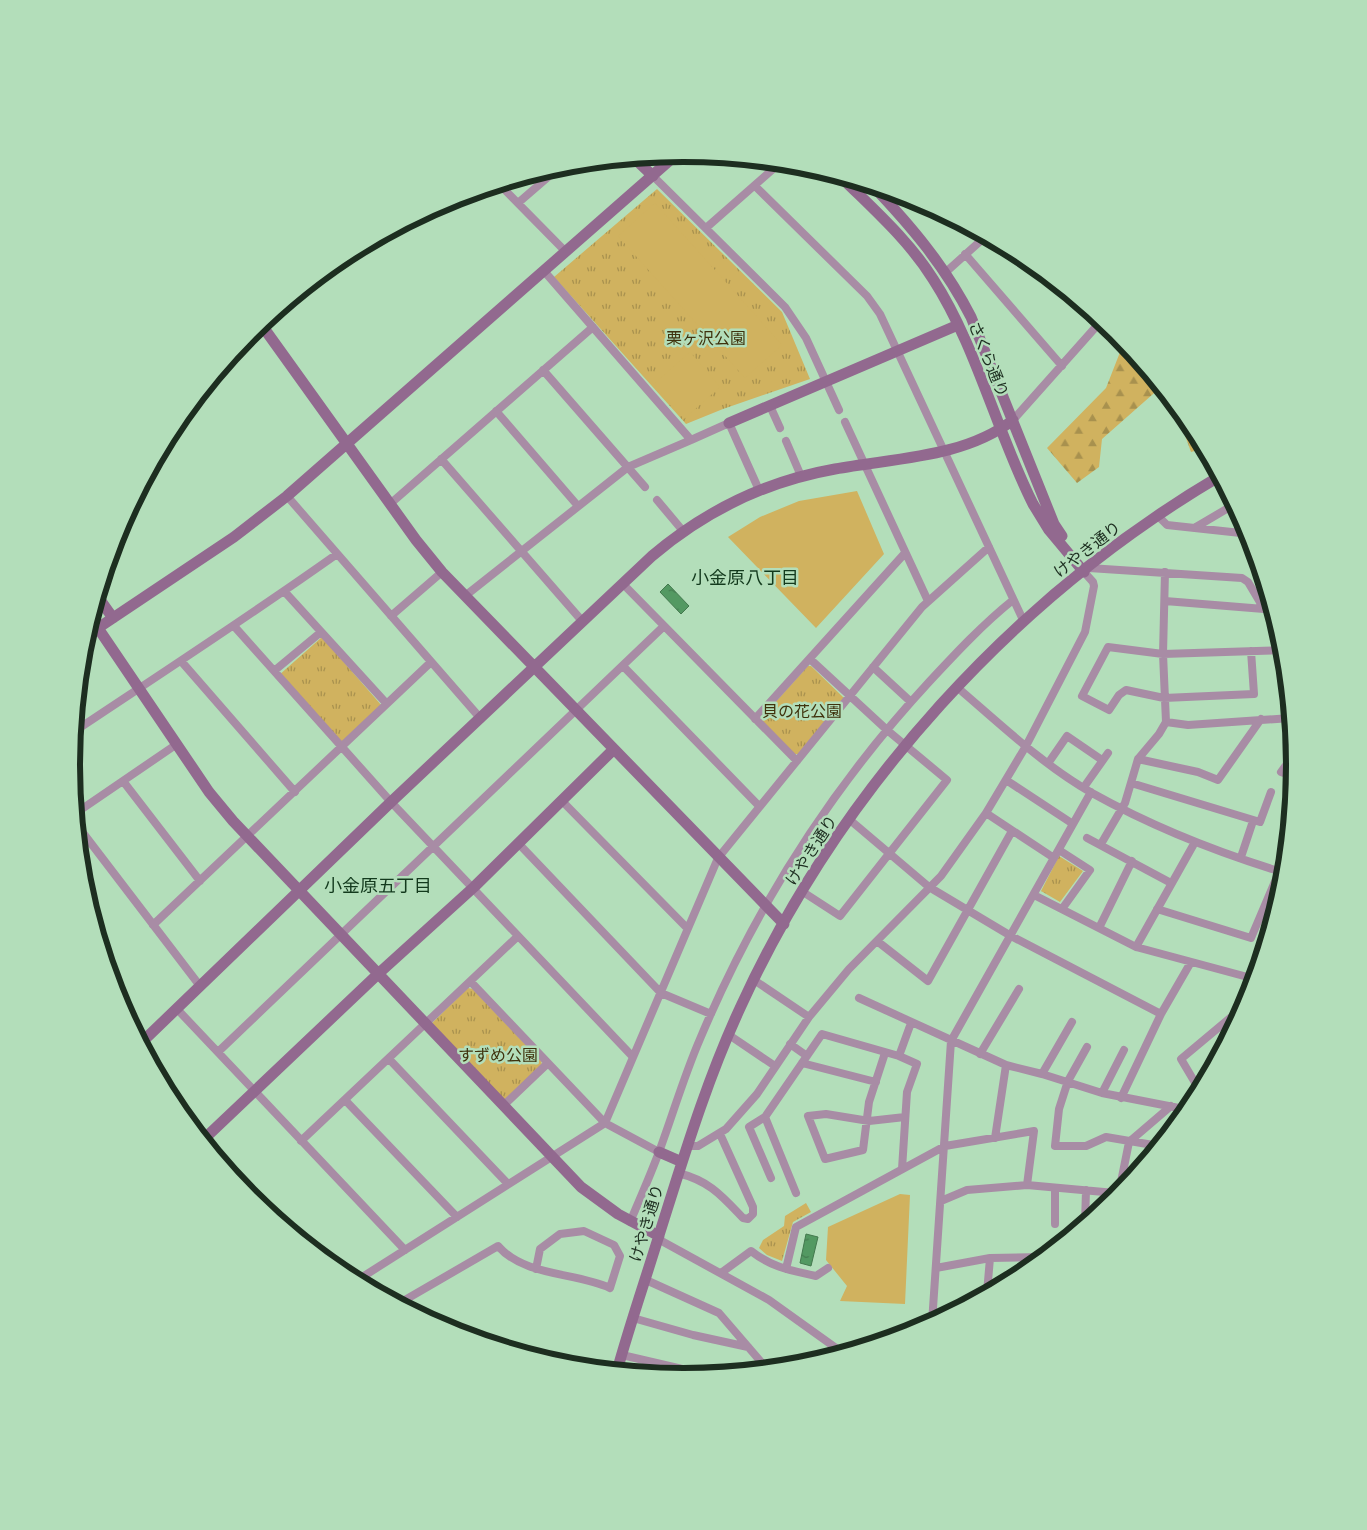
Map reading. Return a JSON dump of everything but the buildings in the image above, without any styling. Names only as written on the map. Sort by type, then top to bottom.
[{"type":"street","points":[[668,162],[287,496],[234,537],[98,628],[214,799],[425,1025],[580,1187],[630,1222],[769,1300],[837,1349]]},
{"type":"street","points":[[640,163],[792,316],[806,338],[839,410]]},
{"type":"street","points":[[706,228],[774,169]]},
{"type":"street","points":[[518,203],[546,178]]},
{"type":"street","name":"さくら通り","points":[[849,185],[905,240],[934,279],[958,325],[1000,430],[1033,504],[1049,530],[1086,570]]},
{"type":"street","points":[[755,186],[867,296],[880,314],[1024,622]]},
{"type":"street","points":[[504,189],[565,251]]},
{"type":"street","name":"さくら通り","points":[[882,196],[912,227],[946,272],[971,317],[1054,524],[1086,570]]},
{"type":"street","points":[[934,279],[946,272],[981,240]]},
{"type":"street","points":[[965,254],[1062,366]]},
{"type":"street","points":[[544,271],[691,440]]},
{"type":"street","points":[[464,596],[628,467],[958,325]]},
{"type":"street","points":[[146,1039],[300,892],[391,802],[624,584],[684,531],[714,512],[759,490],[801,476],[944,451],[1000,430],[1013,420],[1097,326]]},
{"type":"street","points":[[390,504],[593,327]]},
{"type":"street","points":[[265,330],[390,504],[442,572],[784,924]]},
{"type":"street","points":[[543,370],[645,487]]},
{"type":"street","points":[[770,406],[780,428]]},
{"type":"street","points":[[496,412],[578,506]]},
{"type":"street","points":[[844,422],[928,601]]},
{"type":"street","points":[[729,423],[759,490]]},
{"type":"street","points":[[786,440],[801,476]]},
{"type":"street","points":[[441,459],[583,622]]},
{"type":"street","name":"けやき通り","points":[[619,1364],[687,1146],[703,1099],[729,1035],[754,980],[784,924],[850,820],[906,746],[958,688],[1024,622],[1086,570],[1158,516],[1215,479]]},
{"type":"street","points":[[287,496],[481,719]]},
{"type":"street","points":[[656,500],[684,531]]},
{"type":"street","points":[[1196,527],[1229,507]]},
{"type":"street","points":[[1158,516],[1167,524],[1240,533]]},
{"type":"street","points":[[363,1276],[605,1123],[718,858],[928,601],[990,548]]},
{"type":"street","points":[[756,719],[905,552]]},
{"type":"street","points":[[81,726],[138,687],[234,626],[337,554]]},
{"type":"street","points":[[1086,570],[1165,572],[1242,578],[1248,582],[1264,609],[1165,601]]},
{"type":"street","points":[[687,1146],[698,1146],[720,1134],[747,1106],[808,1017],[876,941],[941,876],[986,813],[1026,746],[1085,632],[1094,586],[1086,570]]},
{"type":"street","points":[[391,616],[442,572]]},
{"type":"street","points":[[1101,844],[1122,808],[1132,783],[1138,759],[1160,734],[1166,722],[1163,654],[1165,572]]},
{"type":"street","points":[[624,584],[797,761]]},
{"type":"street","points":[[284,591],[386,703]]},
{"type":"street","points":[[630,1222],[659,1152],[678,1093],[711,1014],[766,906],[832,803],[887,730],[968,641],[1013,600]]},
{"type":"street","points":[[103,603],[113,618]]},
{"type":"street","points":[[234,626],[391,802],[474,887],[633,1057]]},
{"type":"street","points":[[218,1052],[664,626]]},
{"type":"street","points":[[274,671],[321,632]]},
{"type":"street","points":[[1251,651],[1254,694],[1164,698],[1126,690],[1119,695],[1109,710],[1082,696],[1108,647],[1163,654],[1251,651],[1276,650]]},
{"type":"street","points":[[803,892],[840,916],[947,780],[887,730],[810,659]]},
{"type":"street","points":[[181,661],[296,792]]},
{"type":"street","points":[[153,925],[296,792],[341,745],[431,662]]},
{"type":"street","points":[[623,666],[759,806]]},
{"type":"street","points":[[873,667],[911,702]]},
{"type":"street","points":[[958,688],[1026,746],[1091,792],[1195,842],[1277,869]]},
{"type":"street","points":[[1166,722],[1188,725],[1285,718]]},
{"type":"street","points":[[1138,759],[1198,772],[1218,780],[1261,719]]},
{"type":"street","points":[[1049,762],[1067,736],[1102,760]]},
{"type":"street","points":[[82,809],[177,744]]},
{"type":"street","points":[[208,1135],[378,974],[474,887],[614,750]]},
{"type":"street","points":[[1084,787],[1108,753]]},
{"type":"street","points":[[1287,763],[1281,772],[1287,774]]},
{"type":"street","points":[[1006,780],[1073,824]]},
{"type":"street","points":[[123,781],[200,881]]},
{"type":"street","points":[[1132,783],[1260,822],[1271,792]]},
{"type":"street","points":[[933,1314],[951,1041],[1091,792]]},
{"type":"street","points":[[562,801],[687,928]]},
{"type":"street","points":[[986,813],[1054,858]]},
{"type":"street","points":[[850,820],[929,888],[1011,936],[1162,1014]]},
{"type":"street","points":[[1241,857],[1253,820]]},
{"type":"street","points":[[876,941],[928,981],[1012,831]]},
{"type":"street","points":[[84,834],[200,986]]},
{"type":"street","points":[[1087,838],[1171,883]]},
{"type":"street","points":[[1136,948],[1195,842]]},
{"type":"street","points":[[518,844],[661,993],[711,1014]]},
{"type":"street","points":[[1059,850],[1090,870],[1062,909]]},
{"type":"street","points":[[1099,928],[1132,862]]},
{"type":"street","points":[[1157,909],[1251,938],[1273,892]]},
{"type":"street","points":[[1034,895],[1136,948],[1248,977]]},
{"type":"street","points":[[301,1141],[518,936]]},
{"type":"street","points":[[1121,1098],[1162,1014],[1191,962]]},
{"type":"street","points":[[754,980],[808,1017]]},
{"type":"street","points":[[471,982],[605,1123],[682,1162]]},
{"type":"street","points":[[980,1054],[1019,989]]},
{"type":"street","points":[[858,998],[1006,1065],[1068,1081],[1121,1098],[1180,1107]]},
{"type":"street","points":[[177,1009],[405,1250]]},
{"type":"street","points":[[1196,1083],[1181,1059],[1232,1016]]},
{"type":"street","points":[[900,1056],[912,1022]]},
{"type":"street","points":[[1042,1074],[1072,1022]]},
{"type":"street","points":[[771,1178],[749,1127],[765,1117],[822,1034],[900,1056],[917,1064],[907,1092],[902,1169]]},
{"type":"street","points":[[729,1035],[775,1066]]},
{"type":"street","points":[[790,1044],[805,1060],[876,1082]]},
{"type":"street","points":[[1087,1046],[1068,1081],[1059,1109],[1055,1146],[1086,1146],[1106,1138],[1152,1145]]},
{"type":"street","points":[[1102,1093],[1124,1050]]},
{"type":"street","points":[[885,1053],[869,1102],[869,1121],[864,1150],[825,1159],[808,1116],[826,1114],[869,1121],[905,1117]]},
{"type":"street","points":[[389,1059],[508,1184]]},
{"type":"street","points":[[503,1106],[548,1063]]},
{"type":"street","points":[[995,1138],[1006,1065]]},
{"type":"street","points":[[345,1100],[457,1217]]},
{"type":"street","points":[[1121,1180],[1130,1142],[1171,1106]]},
{"type":"street","points":[[765,1117],[796,1193]]},
{"type":"street","points":[[786,1269],[796,1227],[945,1146],[1034,1132],[1028,1185]]},
{"type":"street","points":[[678,1173],[707,1184],[744,1218],[748,1219],[753,1214],[753,1207],[720,1134]]},
{"type":"street","points":[[941,1201],[967,1190],[1028,1185],[1055,1189],[1110,1192]]},
{"type":"street","points":[[1055,1189],[1055,1224]]},
{"type":"street","points":[[1085,1215],[1086,1190]]},
{"type":"street","points":[[405,1300],[498,1246],[504,1253],[536,1269],[593,1280],[610,1288],[620,1256],[614,1245],[584,1231],[566,1232],[540,1249],[536,1269]]},
{"type":"street","points":[[721,1273],[751,1251],[767,1263],[816,1276],[828,1268]]},
{"type":"street","points":[[936,1268],[990,1258],[1033,1257]]},
{"type":"street","points":[[988,1286],[990,1258]]},
{"type":"street","points":[[646,1280],[719,1313],[761,1363]]},
{"type":"street","points":[[633,1318],[693,1335],[748,1347]]},
{"type":"street","points":[[831,1350],[833,1346]]},
{"type":"street","points":[[622,1355],[677,1368]]},
{"type":"green space","name":"栗ヶ沢公園","points":[[657,189],[782,312],[810,379],[686,424],[554,277]]},
{"type":"green space","points":[[655,203],[782,345],[745,378],[618,236]]},
{"type":"green space","points":[[1121,350],[1156,391],[1102,439],[1099,467],[1077,483],[1047,448],[1106,388]]},
{"type":"green space","points":[[690,352],[720,387],[684,419],[654,384]]},
{"type":"green space","points":[[1181,425],[1198,450],[1191,452]]},
{"type":"green space","points":[[857,491],[884,554],[816,628],[728,537],[760,517],[799,501]]},
{"type":"green space","points":[[322,637],[382,706],[341,745],[278,676]]},
{"type":"green space","name":"貝の花公園","points":[[808,666],[811,666],[844,698],[799,754],[794,754],[761,721],[761,718]]},
{"type":"green space","points":[[1059,856],[1083,871],[1060,902],[1041,891]]},
{"type":"green space","name":"すずめ公園","points":[[468,988],[473,989],[541,1061],[542,1065],[505,1100],[432,1023]]},
{"type":"green space","points":[[900,1194],[910,1195],[905,1304],[840,1301],[847,1286],[826,1260],[828,1227]]},
{"type":"green space","points":[[806,1203],[811,1212],[793,1222],[782,1261],[767,1255],[759,1248],[763,1240],[784,1226],[785,1216]]},
{"type":"water","points":[[668,584],[689,606],[681,614],[660,592]]},
{"type":"water","points":[[806,1234],[818,1237],[811,1266],[800,1263]]},
{"type":"district","name":"小金原八丁目","points":[[745,577]]},
{"type":"district","name":"小金原五丁目","points":[[378,885]]}]
